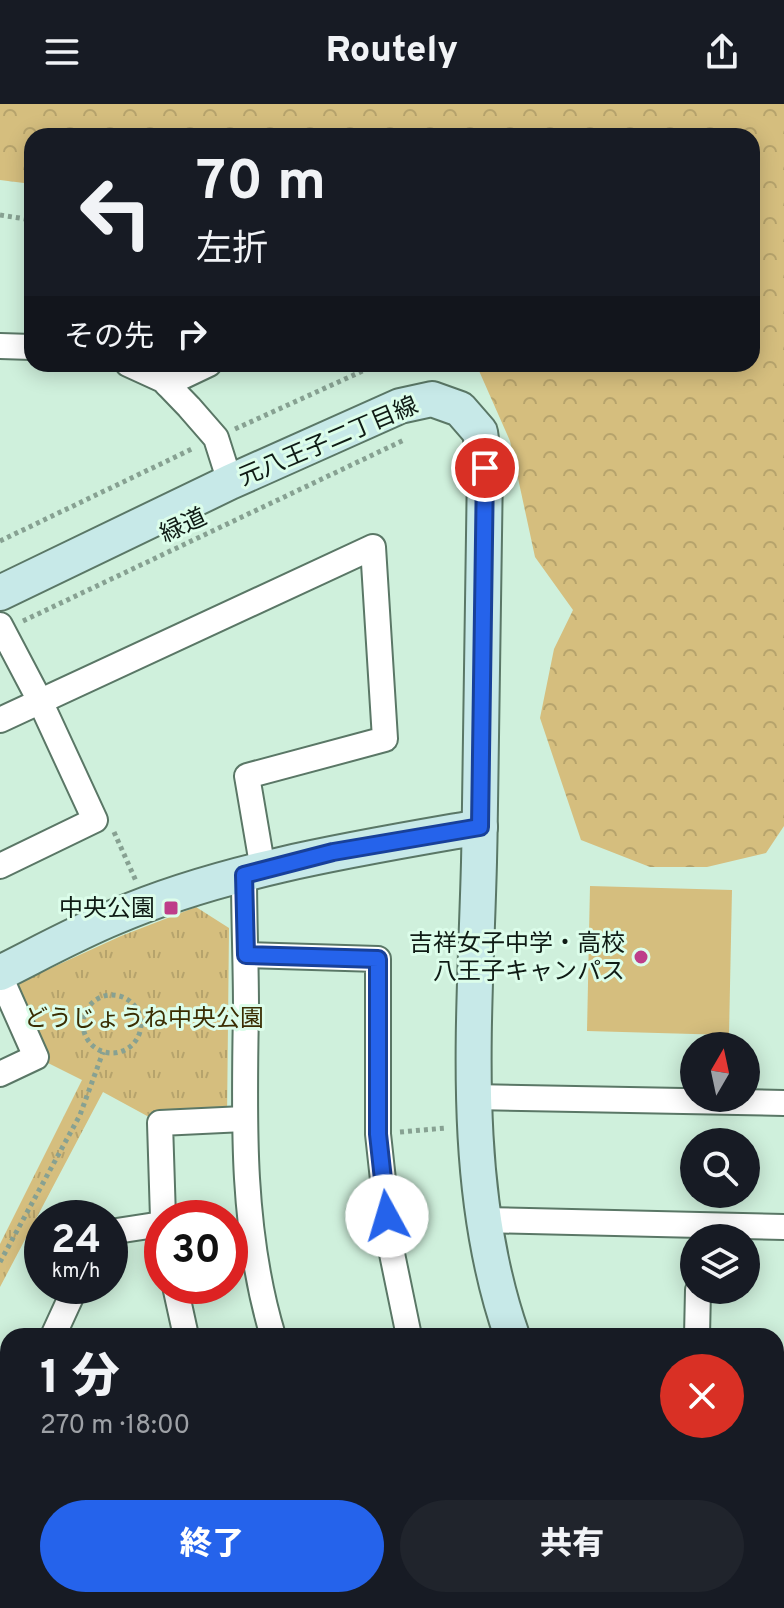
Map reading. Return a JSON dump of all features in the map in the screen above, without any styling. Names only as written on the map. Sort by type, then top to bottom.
[{"type":"street","points":[[0,346],[24,347]]},
{"type":"street","points":[[144,372],[167,384],[216,438],[230,482]]},
{"type":"street","points":[[167,384],[192,372]]},
{"type":"street","name":"元八王子二丁目線","points":[[0,593],[230,482],[400,406],[432,399],[460,409],[480,432],[485,468],[473,1097],[483,1220],[510,1328]]},
{"type":"street","points":[[0,720],[373,547],[385,739],[247,776],[253,873],[246,955],[244,1119],[250,1226],[271,1328]]},
{"type":"street","points":[[0,866],[95,820],[40,701],[1,628]]},
{"type":"street","points":[[0,1074],[36,1057],[0,974],[116,916],[184,892],[333,852],[480,827]]},
{"type":"street","points":[[246,955],[378,959],[378,1134],[390,1244],[407,1328]]},
{"type":"street","points":[[473,1097],[784,1103]]},
{"type":"street","points":[[162,1200],[160,1123],[244,1119]]},
{"type":"street","points":[[483,1220],[680,1231]]},
{"type":"street","points":[[760,1228],[784,1227]]},
{"type":"street","points":[[57,1328],[68,1304]]},
{"type":"street","points":[[179,1304],[184,1328]]},
{"type":"street","points":[[697,1328],[698,1304]]},
{"type":"path","points":[[0,215],[24,219]]},
{"type":"path","points":[[0,541],[360,372]]},
{"type":"path","name":"緑道","points":[[1,628],[414,435]]},
{"type":"path","points":[[110,824],[139,886]]},
{"type":"path","points":[[122,996],[138,1008],[140,1035],[127,1050],[103,1052],[87,1040],[83,1022],[85,1012],[99,997],[122,996]]},
{"type":"path","points":[[0,1262],[80,1115],[103,1052]]},
{"type":"path","points":[[378,1134],[447,1128]]},
{"type":"green space","points":[[0,104],[784,104],[784,826],[766,853],[707,867],[650,867],[581,840],[540,718],[554,649],[573,610],[535,557],[510,441],[480,372],[760,372],[760,128],[24,128],[24,183],[0,180]]},
{"type":"green space","points":[[590,886],[732,890],[729,1032],[587,1031]]},
{"type":"green space","name":"どうじょうね中央公園","points":[[196,907],[229,928],[227,1120],[160,1123],[103,1092],[46,1200],[24,1200],[24,1242],[0,1287],[0,1244],[82,1080],[36,1057],[5,989],[121,936]]},
{"type":"place","name":"中央公園","points":[[171,908]]},
{"type":"place","name":"吉祥女子中学・高校 八王子キャンパス","points":[[641,957]]},
{"type":"route","points":[[387,1216],[378,1134],[378,959],[246,955],[244,875],[333,852],[480,827],[485,468]]}]
